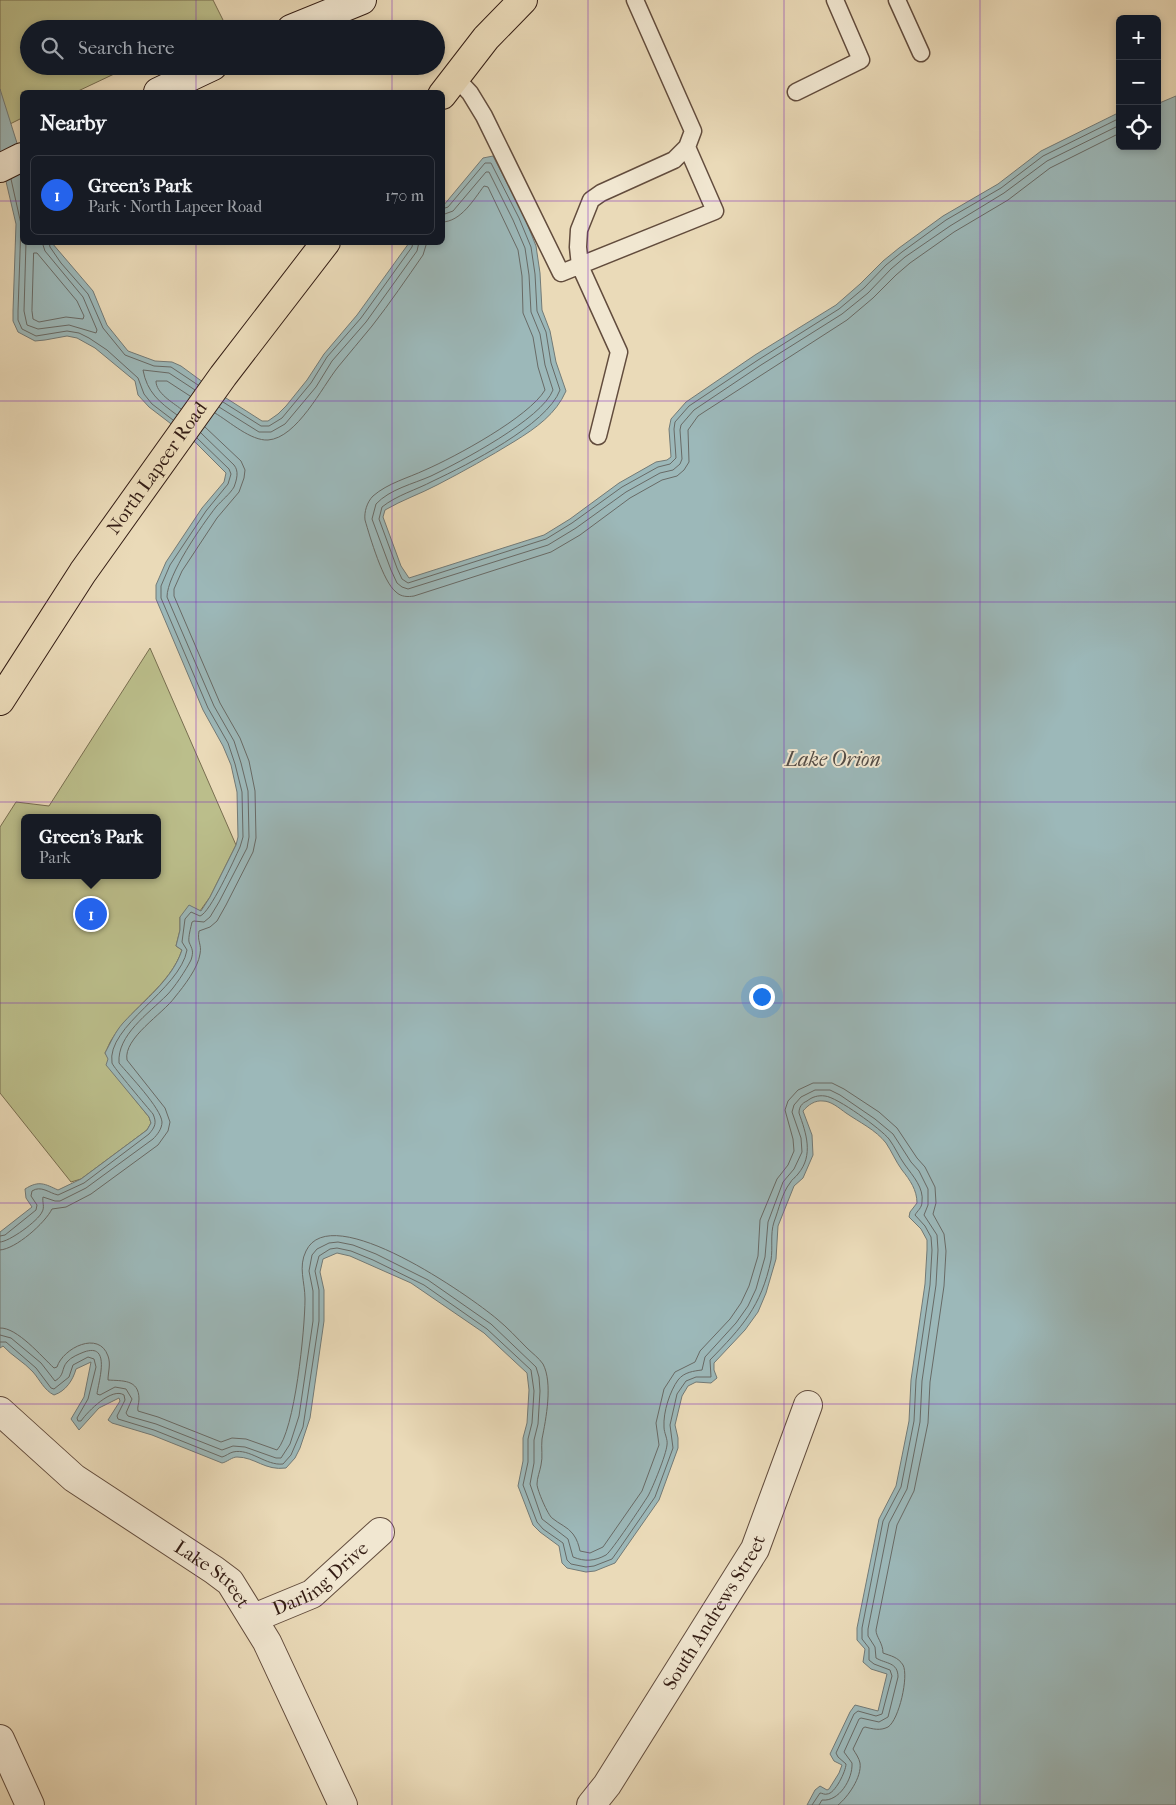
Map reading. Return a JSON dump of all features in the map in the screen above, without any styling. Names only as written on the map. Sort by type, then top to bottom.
[{"type":"main road","points":[[449,87],[486,38],[523,0]]},
{"type":"main road","name":"North Lapeer Road","points":[[0,701],[83,572],[168,452],[223,376],[324,245]]},
{"type":"street","points":[[314,20],[362,0]]},
{"type":"street","points":[[162,90],[194,75]]},
{"type":"street","points":[[0,168],[20,158]]},
{"type":"street","name":"South Andrews Street","points":[[591,1805],[607,1786],[755,1550],[808,1405]]},
{"type":"street","name":"Lake Street","points":[[0,1411],[74,1478],[230,1582],[254,1618],[267,1642],[343,1805]]},
{"type":"street","name":"Darling Drive","points":[[254,1618],[312,1594],[380,1532]]},
{"type":"street","points":[[0,1739],[30,1805]]},
{"type":"lane","points":[[598,436],[619,352],[580,266],[579,230],[591,200],[602,193],[674,160],[687,147],[693,132],[635,0]]},
{"type":"lane","points":[[796,92],[861,60],[835,0]]},
{"type":"lane","points":[[897,0],[921,53]]},
{"type":"lane","points":[[449,87],[470,93],[484,116],[561,273],[715,211],[687,147]]},
{"type":"green space","points":[[0,0],[213,0],[223,20],[20,20],[20,75],[112,75],[80,90],[20,90],[20,119],[0,129]]},
{"type":"green space","points":[[150,648],[236,845],[210,897],[200,911],[180,917],[180,930],[176,946],[182,950],[169,975],[120,1027],[105,1053],[132,1096],[149,1117],[151,1123],[147,1130],[81,1179],[71,1182],[0,1093],[0,827],[16,802],[49,806]]},
{"type":"water","name":"Lake Orion","points":[[0,89],[20,153],[20,245],[54,245],[93,291],[107,325],[128,351],[155,361],[172,362],[181,366],[215,391],[262,421],[268,421],[286,406],[307,380],[324,354],[357,315],[408,245],[445,245],[445,204],[483,158],[493,156],[524,216],[536,246],[542,310],[550,331],[556,362],[566,391],[551,414],[523,436],[496,453],[431,488],[385,510],[383,517],[401,566],[409,578],[544,535],[570,519],[619,483],[656,462],[667,460],[671,457],[669,429],[671,419],[686,402],[755,355],[836,305],[899,248],[943,216],[998,184],[1041,151],[1116,114],[1116,150],[1161,150],[1161,102],[1176,96],[1176,1805],[807,1805],[815,1790],[820,1786],[827,1790],[829,1789],[839,1773],[842,1765],[834,1761],[830,1754],[850,1712],[855,1705],[878,1711],[887,1674],[871,1669],[863,1662],[865,1649],[857,1640],[857,1628],[879,1519],[896,1486],[909,1421],[911,1380],[925,1284],[927,1250],[927,1240],[921,1229],[909,1217],[910,1212],[917,1203],[914,1189],[886,1143],[872,1130],[829,1102],[814,1102],[803,1111],[812,1135],[813,1155],[803,1178],[794,1186],[778,1226],[776,1259],[758,1312],[745,1330],[714,1363],[717,1378],[711,1383],[696,1382],[688,1386],[682,1396],[675,1425],[678,1448],[659,1500],[615,1563],[595,1571],[586,1572],[567,1568],[562,1563],[559,1546],[533,1525],[518,1486],[523,1461],[523,1438],[527,1423],[529,1390],[527,1373],[484,1333],[411,1283],[350,1256],[337,1253],[323,1259],[320,1272],[324,1290],[324,1321],[310,1418],[300,1448],[295,1458],[286,1468],[272,1468],[249,1459],[237,1457],[222,1463],[152,1435],[112,1423],[108,1420],[120,1401],[119,1398],[99,1408],[79,1430],[71,1419],[84,1397],[91,1362],[76,1369],[68,1385],[54,1395],[45,1388],[26,1365],[3,1346],[0,1348],[0,1232],[32,1207],[26,1198],[25,1189],[42,1184],[58,1190],[81,1179],[147,1130],[151,1123],[149,1117],[106,1065],[108,1059],[105,1053],[120,1026],[172,971],[182,950],[176,946],[180,930],[180,917],[189,905],[201,911],[236,845],[238,837],[237,792],[231,765],[203,710],[156,599],[156,585],[166,562],[202,508],[224,482],[226,473],[196,443],[149,407],[138,395],[135,381],[95,348],[77,338],[67,336],[35,341],[18,332],[13,321],[16,224],[0,156]]},
{"type":"place","name":"Green's Park","points":[[91,914]]}]
